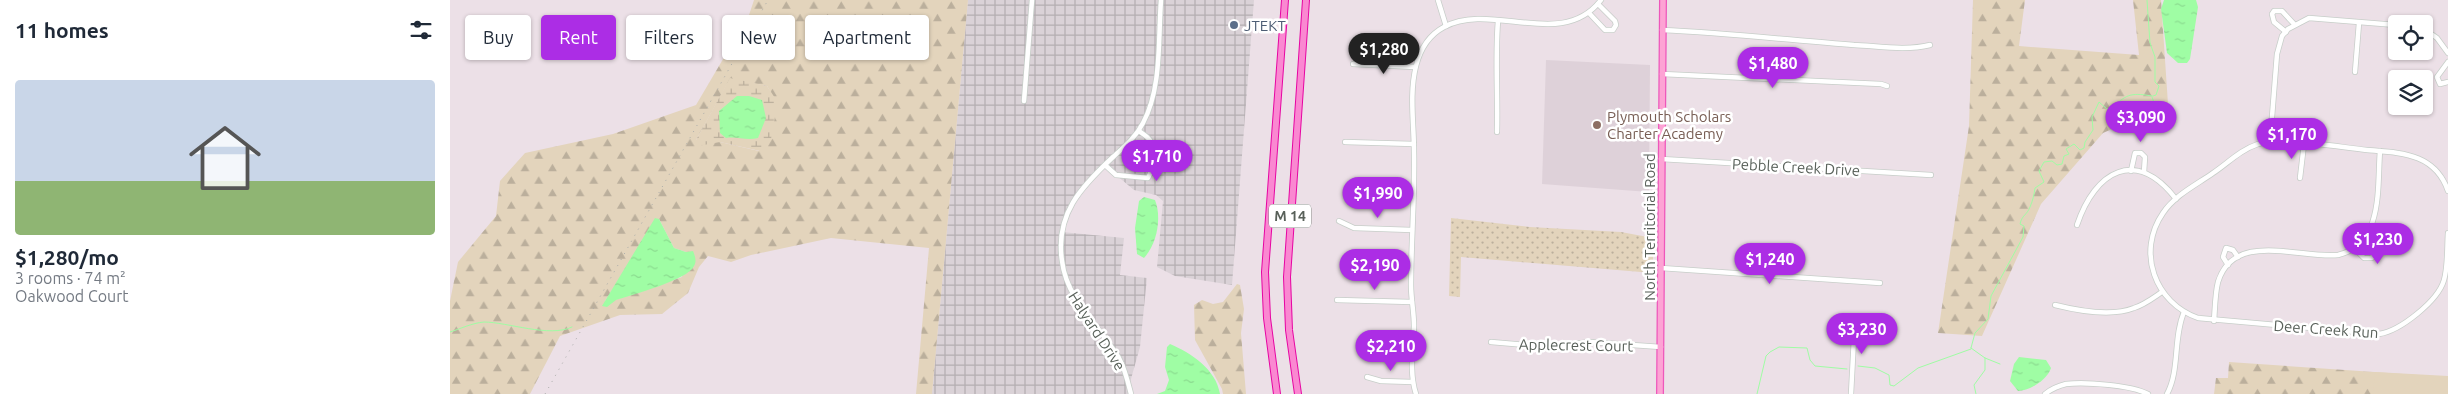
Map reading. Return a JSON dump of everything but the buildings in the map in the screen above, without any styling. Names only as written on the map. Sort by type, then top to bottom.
[{"type":"highway","name":"M 14","points":[[1277,394],[1266,318],[1265,272],[1285,0]]},
{"type":"highway","name":"M 14","points":[[1298,394],[1289,330],[1286,277],[1306,0]]},
{"type":"main road","name":"North Territorial Road","points":[[1660,394],[1663,0]]},
{"type":"street","points":[[1024,101],[1032,0]]},
{"type":"street","name":"Halyard Drive","points":[[1131,394],[1119,359],[1074,297],[1065,277],[1062,260],[1062,234],[1070,207],[1082,187],[1138,131],[1148,114],[1154,91],[1161,0]]},
{"type":"street","points":[[1438,0],[1446,26]]},
{"type":"street","points":[[1416,394],[1413,382],[1414,324],[1412,302],[1415,67],[1426,42],[1446,26],[1466,20],[1563,23],[1589,13],[1600,2],[1615,21],[1615,28],[1609,31],[1605,30],[1589,13]]},
{"type":"street","points":[[2286,32],[2274,22],[2272,14],[2274,11],[2282,11],[2294,24]]},
{"type":"street","points":[[2270,142],[2277,54],[2286,32],[2294,24],[2309,18],[2388,25]]},
{"type":"street","points":[[1497,132],[1498,85],[1496,58],[1498,21]]},
{"type":"street","points":[[2354,72],[2359,23]]},
{"type":"street","points":[[1662,30],[1727,33],[1920,48],[1930,45]]},
{"type":"street","points":[[2433,35],[2448,53]]},
{"type":"street","points":[[2448,62],[2437,77],[2440,84],[2448,82]]},
{"type":"street","points":[[1353,64],[1415,67]]},
{"type":"street","points":[[1662,74],[1880,84],[1887,86]]},
{"type":"street","points":[[1104,165],[1116,175],[1148,178],[1151,172],[1152,146],[1149,139],[1138,131]]},
{"type":"street","points":[[1345,142],[1414,144]]},
{"type":"street","points":[[2167,394],[2173,373],[2178,326],[2184,312],[2162,292],[2152,269],[2152,243],[2160,218],[2176,199],[2248,148],[2270,142],[2408,153],[2422,158],[2439,173],[2448,191]]},
{"type":"street","points":[[2300,178],[2304,144]]},
{"type":"street","points":[[2214,320],[2218,285],[2228,265],[2238,257],[2262,250],[2331,255],[2343,253],[2354,248],[2363,240],[2374,218],[2380,151]]},
{"type":"street","points":[[2131,171],[2133,156],[2135,153],[2141,153],[2145,157],[2144,172]]},
{"type":"street","name":"Pebble Creek Drive","points":[[1661,159],[1931,174]]},
{"type":"street","points":[[2077,225],[2087,199],[2099,184],[2115,174],[2131,171],[2144,172],[2161,182],[2176,199]]},
{"type":"street","points":[[1339,221],[1354,228],[1412,230]]},
{"type":"street","name":"Deer Creek Run","points":[[2184,312],[2200,318],[2214,320],[2371,333],[2390,332],[2403,324],[2438,293],[2445,274],[2448,233]]},
{"type":"street","points":[[2354,248],[2364,258],[2372,258],[2374,252],[2363,240]]},
{"type":"street","points":[[2228,265],[2223,257],[2226,248],[2233,250],[2238,257]]},
{"type":"street","points":[[1661,268],[1880,283]]},
{"type":"street","points":[[2055,305],[2102,312],[2125,311],[2140,306],[2162,292]]},
{"type":"street","points":[[1337,300],[1412,302]]},
{"type":"street","points":[[1851,394],[1852,343],[1857,334],[1890,335]]},
{"type":"street","name":"Applecrest Court","points":[[1491,342],[1548,347],[1590,342],[1661,347]]},
{"type":"street","points":[[1367,377],[1381,381],[1413,382]]},
{"type":"street","points":[[2045,394],[2062,385],[2076,384],[2131,388],[2148,394]]},
{"type":"shaded area","points":[[968,0],[1254,0],[1232,285],[1175,276],[1157,267],[1163,201],[1156,195],[1134,190],[1104,165],[1076,196],[1062,232],[1124,238],[1120,275],[1147,278],[1140,347],[1129,386],[1131,394],[932,394]]},
{"type":"shaded area","name":"Plymouth Scholars Charter Academy","points":[[1546,60],[1650,65],[1649,192],[1542,184]]},
{"type":"green space","points":[[754,0],[968,0],[932,394],[916,394],[929,248],[831,238],[751,255],[731,262],[708,256],[699,267],[688,293],[662,314],[620,315],[560,336],[530,394],[450,394],[450,301],[458,262],[496,216],[500,181],[525,153],[613,134],[696,105],[722,60],[795,60],[795,15],[749,15]],"holes":[[[730,79],[767,86],[772,95],[774,111],[773,118],[759,151],[720,142],[696,140]],[[659,219],[674,248],[686,252],[682,277],[615,300],[605,301]]]},
{"type":"green space","points":[[1973,0],[2025,0],[2019,46],[2139,55],[2133,0],[2161,0],[2168,104],[2103,133],[2041,204],[1982,336],[1938,333],[1969,126]]},
{"type":"green space","points":[[730,78],[767,86],[775,98],[776,111],[771,139],[760,151],[720,142],[698,146],[696,140]]},
{"type":"green space","points":[[1451,218],[1530,227],[1621,232],[1653,238],[1653,273],[1461,257],[1460,297],[1449,296]]},
{"type":"green space","points":[[1237,284],[1240,285],[1244,309],[1241,333],[1246,394],[1223,394],[1195,340],[1194,305],[1202,300],[1213,304],[1223,302]]},
{"type":"green space","points":[[2229,362],[2448,377],[2448,394],[2214,394],[2216,378],[2228,378]]},
{"type":"green space","points":[[2375,372],[2448,376],[2448,394],[2373,394]]},
{"type":"water","points":[[2164,0],[2196,0],[2198,7],[2190,59],[2187,63],[2178,63],[2167,53],[2161,9]]},
{"type":"water","points":[[737,96],[749,96],[762,100],[766,118],[758,138],[726,138],[720,133],[719,111]]},
{"type":"water","points":[[1144,197],[1155,200],[1158,223],[1152,246],[1144,258],[1137,254],[1135,228],[1139,201]]},
{"type":"water","points":[[655,218],[659,219],[674,248],[686,252],[693,251],[696,260],[694,266],[690,271],[671,282],[616,300],[607,307],[602,306]]},
{"type":"water","points":[[1170,344],[1194,357],[1208,370],[1218,385],[1220,394],[1157,394],[1165,391],[1169,380],[1165,367],[1167,347]]},
{"type":"water","points":[[2019,357],[2046,360],[2051,368],[2046,377],[2038,384],[2018,391],[2010,381],[2014,364]]},
{"type":"waterway","points":[[2147,0],[2150,43],[2155,57],[2155,82],[2159,86],[2156,95],[2153,96]]},
{"type":"waterway","points":[[1971,348],[1975,333],[1988,319],[1991,296],[2023,237],[2024,226],[2020,224],[2030,207],[2035,188],[2044,182],[2039,171],[2044,162],[2052,161],[2057,165],[2062,164],[2064,156],[2069,154],[2066,149],[2074,144],[2080,150],[2084,148],[2085,142],[2093,130],[2092,117],[2099,102],[2107,109],[2114,107],[2122,99],[2131,95],[2152,96]]},
{"type":"waterway","points":[[2152,97],[2159,117]]},
{"type":"waterway","points":[[450,332],[484,322],[552,331],[572,327]]},
{"type":"waterway","points":[[1757,394],[1766,356],[1779,347],[1807,348],[1810,360],[1815,366],[1847,369]]},
{"type":"waterway","points":[[1971,348],[1985,358],[2000,364]]},
{"type":"waterway","points":[[1858,366],[1875,368],[1889,375],[1890,385],[1894,386],[1918,368],[1971,349]]},
{"type":"waterway","points":[[1976,394],[1974,385],[1985,370],[1985,358]]},
{"type":"railway","points":[[545,394],[768,0]]},
{"type":"place","name":"JTEKT","points":[[1234,25]]},
{"type":"place","name":"Plymouth Scholars Charter Academy","points":[[1597,125]]}]
